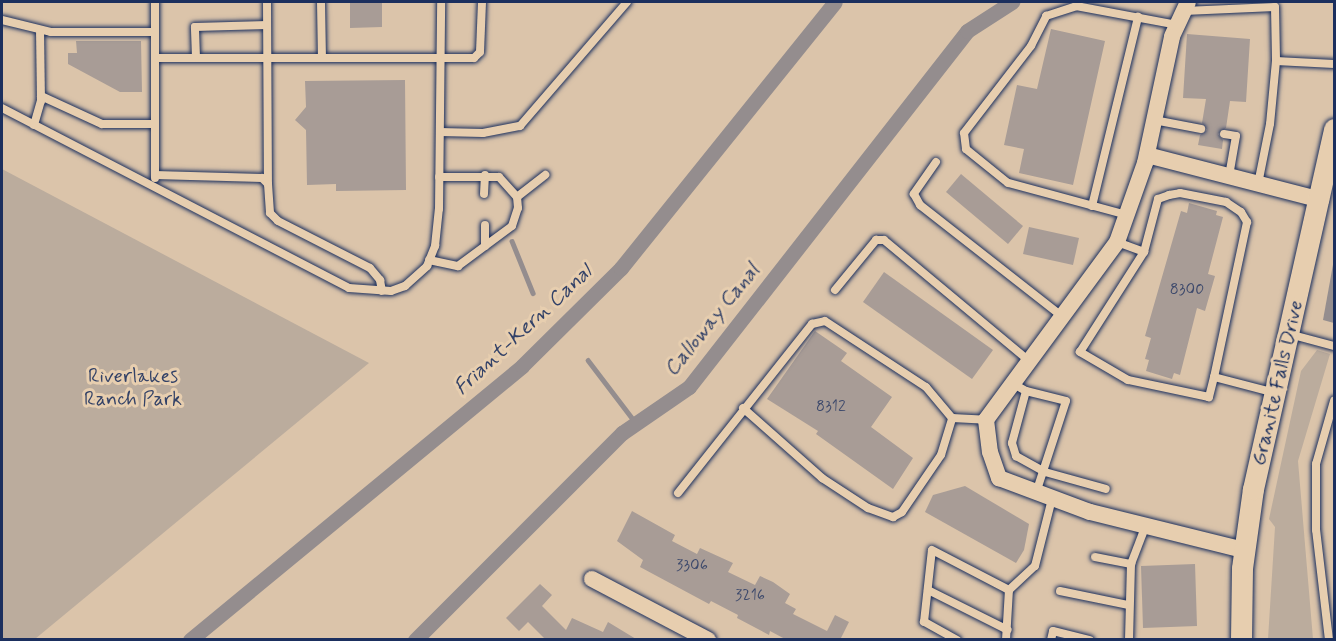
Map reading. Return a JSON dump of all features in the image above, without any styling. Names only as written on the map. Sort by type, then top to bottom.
[{"type":"street","points":[[1183,12],[1147,155],[1117,242],[1064,318],[1029,361],[1018,387],[986,420],[990,452],[999,478],[1052,499],[1244,550]]},
{"type":"street","name":"Granite Falls Drive","points":[[1241,639],[1244,550],[1253,489],[1335,129]]},
{"type":"street","points":[[1147,155],[1320,200]]},
{"type":"street","points":[[592,579],[684,634],[708,639]]},
{"type":"lane","points":[[154,187],[155,2]]},
{"type":"lane","points":[[267,2],[270,213],[278,221],[370,268],[380,280],[382,291]]},
{"type":"lane","points":[[321,2],[322,57]]},
{"type":"lane","points":[[2,108],[349,288],[382,291],[405,286],[429,260],[435,246],[439,177],[441,2]]},
{"type":"lane","points":[[155,58],[477,56],[482,2]]},
{"type":"lane","points":[[440,132],[483,133],[520,126],[627,2]]},
{"type":"lane","points":[[1127,215],[1008,183],[966,149],[964,133],[1031,46],[1046,16],[1076,6],[1138,17],[1275,7],[1276,61],[1270,124],[1258,184]]},
{"type":"lane","points":[[1092,206],[1138,17]]},
{"type":"lane","points":[[2,20],[40,30],[155,32]]},
{"type":"lane","points":[[196,58],[195,27],[267,25]]},
{"type":"lane","points":[[34,124],[40,96],[40,30]]},
{"type":"lane","points":[[1276,61],[1335,64]]},
{"type":"lane","points":[[40,96],[102,124],[155,124]]},
{"type":"lane","points":[[1154,120],[1201,129]]},
{"type":"lane","points":[[1224,134],[1236,136],[1229,176]]},
{"type":"lane","points":[[936,162],[914,194],[920,205],[1064,318]]},
{"type":"lane","points":[[154,175],[252,175],[268,184]]},
{"type":"lane","points":[[439,177],[485,175],[499,177],[517,197]]},
{"type":"lane","points":[[484,194],[485,175]]},
{"type":"lane","points":[[429,260],[458,266],[512,226],[517,197],[545,175]]},
{"type":"lane","points":[[1180,193],[1226,202],[1241,212],[1247,222],[1214,377],[1209,397],[1128,380],[1080,352],[1144,252],[1158,199],[1169,195],[1180,193]]},
{"type":"lane","points":[[485,225],[485,246]]},
{"type":"lane","points":[[836,290],[876,240],[884,240],[1029,361]]},
{"type":"lane","points":[[1117,242],[1144,252]]},
{"type":"lane","points":[[678,493],[743,408],[812,324],[825,321],[927,387],[952,418],[986,420]]},
{"type":"lane","points":[[1289,334],[1335,346]]},
{"type":"lane","points":[[1214,377],[1275,393]]},
{"type":"lane","points":[[1036,494],[1046,472],[1066,401],[1018,387],[1012,443],[1016,456],[1046,472],[1106,489]]},
{"type":"lane","points":[[1329,639],[1316,530],[1316,464],[1335,401]]},
{"type":"lane","points":[[743,408],[822,478],[868,508],[893,517],[902,512],[941,455],[952,418]]},
{"type":"lane","points":[[928,590],[1007,635],[1009,590],[1035,566],[1052,499]]},
{"type":"lane","points":[[1129,639],[1128,605],[1131,564],[1146,525]]},
{"type":"lane","points":[[957,639],[924,622],[932,550],[1009,590]]},
{"type":"lane","points":[[1095,557],[1131,564]]},
{"type":"lane","points":[[1060,591],[1128,605]]},
{"type":"lane","points":[[1051,639],[1053,631],[1090,639]]},
{"type":"green space","name":"Riverlakes Ranch Park","points":[[2,169],[369,363],[35,639],[2,639]]},
{"type":"green space","points":[[1317,350],[1330,354],[1298,461],[1313,639],[1268,639],[1275,527],[1269,519],[1301,371]]},
{"type":"shaded area","points":[[1334,259],[1334,323],[1323,320]]},
{"type":"building","points":[[350,2],[382,2],[382,27],[350,28]]},
{"type":"building","points":[[1051,29],[1105,41],[1073,185],[1019,173],[1024,149],[1004,145],[1017,85],[1037,89]]},
{"type":"building","points":[[1187,34],[1250,39],[1246,102],[1230,101],[1226,128],[1218,134],[1223,140],[1222,149],[1198,145],[1200,135],[1207,130],[1202,123],[1206,99],[1183,98]]},
{"type":"building","points":[[76,41],[141,41],[142,92],[120,92],[68,64],[68,53],[77,53]]},
{"type":"building","points":[[405,80],[406,190],[336,191],[336,184],[307,185],[306,130],[295,120],[306,107],[305,81]]},
{"type":"building","points":[[961,174],[1023,226],[1008,244],[946,192]]},
{"type":"building","points":[[1189,203],[1217,211],[1216,215],[1223,217],[1208,274],[1215,276],[1205,311],[1197,308],[1180,375],[1174,373],[1172,379],[1146,371],[1149,360],[1145,359],[1151,338],[1145,336],[1181,211],[1187,213]]},
{"type":"building","points":[[1029,227],[1079,238],[1073,265],[1023,254]]},
{"type":"building","points":[[884,272],[993,350],[972,379],[863,302]]},
{"type":"building","points":[[815,331],[847,353],[841,361],[892,397],[871,427],[913,458],[893,489],[816,434],[818,431],[767,399]]},
{"type":"building","points":[[965,486],[1029,524],[1024,550],[1016,563],[925,512],[933,495]]},
{"type":"building","points":[[632,511],[675,535],[672,541],[697,554],[700,548],[733,563],[728,572],[755,585],[760,576],[773,582],[790,594],[785,603],[796,609],[793,614],[827,631],[835,615],[849,622],[841,638],[844,639],[785,639],[770,631],[769,635],[737,618],[738,615],[711,601],[709,604],[640,567],[643,560],[617,541]]},
{"type":"building","points":[[1195,564],[1197,626],[1143,628],[1141,566]]},
{"type":"building","points":[[540,584],[552,595],[542,606],[566,630],[572,618],[603,632],[608,622],[636,639],[545,639],[528,622],[519,631],[506,618]]},
{"type":"waterway","name":"Friant-Kern Canal","points":[[190,640],[522,366],[621,268],[835,2]]},
{"type":"waterway","name":"Calloway Canal","points":[[415,640],[622,433],[689,387],[967,31],[1012,2]]},
{"type":"waterway","points":[[512,241],[533,293]]},
{"type":"waterway","points":[[588,360],[636,423]]}]
